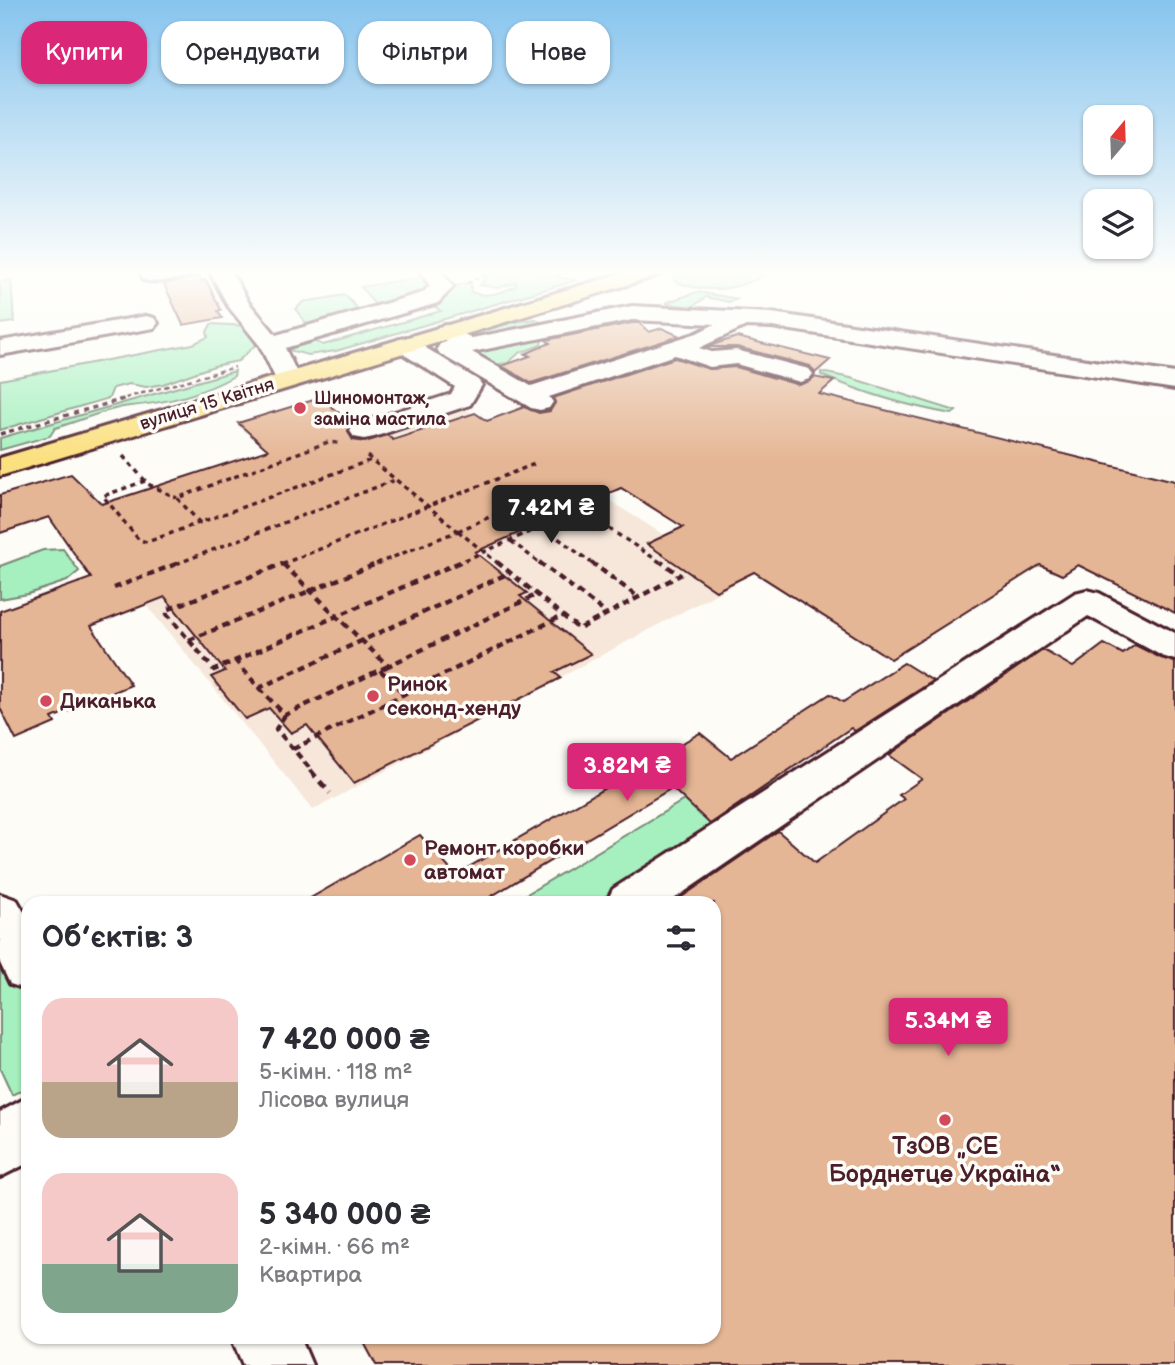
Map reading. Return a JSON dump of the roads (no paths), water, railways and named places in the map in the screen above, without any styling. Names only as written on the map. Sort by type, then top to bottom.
[{"type":"highway","name":"вулиця 15 Квітня","points":[[0,467],[441,334]]},
{"type":"street","points":[[0,348],[84,334]]},
{"type":"street","points":[[260,334],[273,350],[287,379]]},
{"type":"street","points":[[273,350],[322,334]]},
{"type":"street","points":[[427,338],[468,345],[526,334]]},
{"type":"street","points":[[593,334],[612,343],[605,363],[611,367]]},
{"type":"street","points":[[427,338],[534,399],[611,367],[713,334]]},
{"type":"street","points":[[861,334],[1175,382]]},
{"type":"street","points":[[363,441],[461,399],[469,385],[427,338]]},
{"type":"street","points":[[675,347],[710,360],[736,357],[800,374]]},
{"type":"street","points":[[641,896],[1087,601],[1175,648]]},
{"type":"street","points":[[0,914],[21,954]]},
{"type":"street","points":[[0,1148],[21,1132]]},
{"type":"street","points":[[268,1344],[278,1365]]},
{"type":"place","name":"Шиномонтаж, заміна мастила","points":[[300,408]]},
{"type":"place","name":"Ринок секонд-хенду","points":[[373,696]]},
{"type":"place","name":"Диканька","points":[[46,701]]},
{"type":"place","name":"Ремонт коробки автомат","points":[[410,860]]},
{"type":"place","name":"ТзОВ „СЕ Борднетце Україна“","points":[[945,1120]]}]
